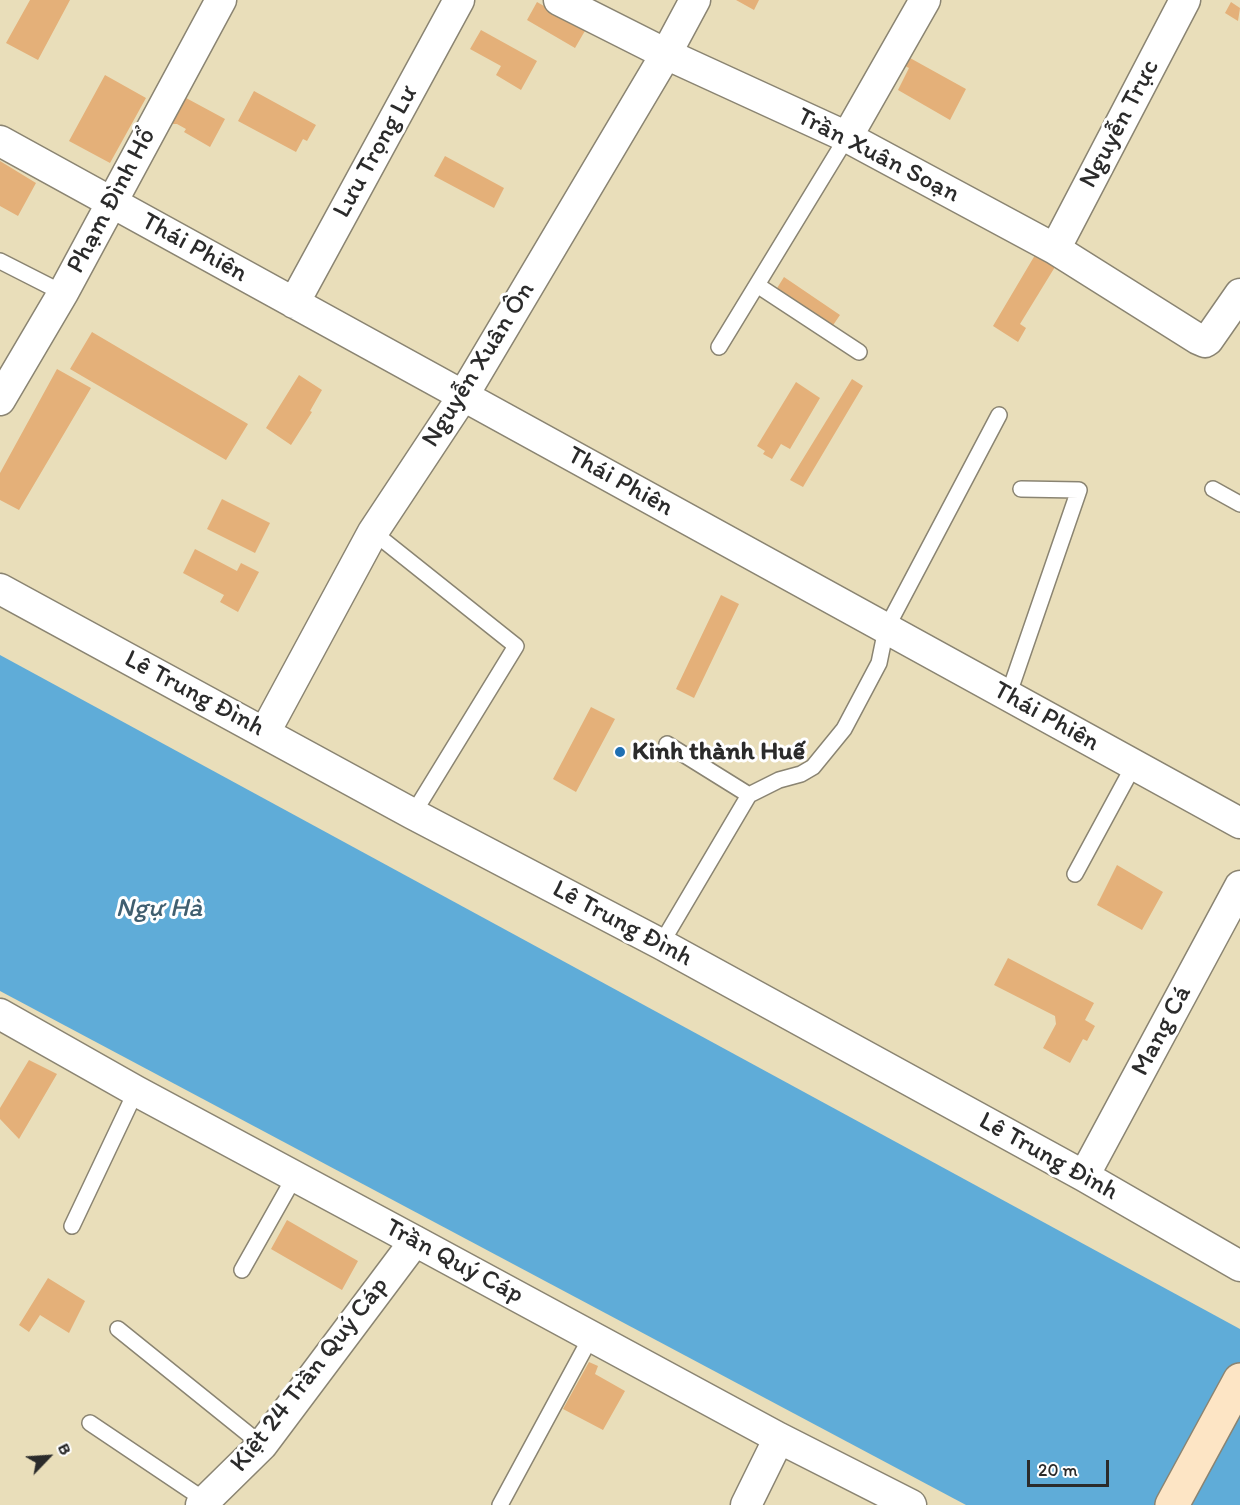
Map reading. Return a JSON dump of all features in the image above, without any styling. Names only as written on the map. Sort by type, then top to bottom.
[{"type":"main road","points":[[1172,1505],[1240,1380]]},
{"type":"street","name":"Phạm Đình Hổ","points":[[0,400],[63,293],[221,0]]},
{"type":"street","name":"Lưu Trọng Lư","points":[[294,303],[459,0]]},
{"type":"street","name":"Trần Xuân Soạn","points":[[559,0],[666,54],[847,137],[1055,249],[1203,341],[1208,340],[1240,294]]},
{"type":"street","name":"Nguyễn Xuân Ôn","points":[[265,732],[373,532],[463,396],[666,54],[695,0]]},
{"type":"street","points":[[847,137],[925,0]]},
{"type":"street","name":"Nguyễn Trực","points":[[1055,249],[1185,0]]},
{"type":"street","name":"Thái Phiên","points":[[0,141],[1240,823]]},
{"type":"street","name":"Lê Trung Đình","points":[[0,590],[413,814],[662,944],[1084,1176],[1240,1266]]},
{"type":"street","name":"Mang Cá","points":[[1084,1176],[1240,886]]},
{"type":"street","name":"Trần Quý Cáp","points":[[0,1014],[414,1241],[779,1437],[911,1505]]},
{"type":"street","name":"Kiệt 24 Trần Quý Cáp","points":[[204,1503],[262,1445],[414,1241]]},
{"type":"street","points":[[746,1505],[779,1437]]},
{"type":"lane","points":[[719,347],[847,137]]},
{"type":"lane","points":[[0,261],[63,293]]},
{"type":"lane","points":[[757,285],[859,352]]},
{"type":"lane","points":[[662,944],[750,795],[778,780],[801,774],[813,767],[844,729],[879,663],[886,629],[999,415]]},
{"type":"lane","points":[[1008,696],[1079,490],[1021,489]]},
{"type":"lane","points":[[1213,489],[1240,504]]},
{"type":"lane","points":[[373,532],[516,646],[413,814]]},
{"type":"lane","points":[[667,744],[750,795]]},
{"type":"lane","points":[[1075,874],[1134,765]]},
{"type":"lane","points":[[72,1226],[136,1090]]},
{"type":"lane","points":[[242,1270],[296,1176]]},
{"type":"lane","points":[[118,1329],[262,1445]]},
{"type":"lane","points":[[500,1505],[592,1335]]},
{"type":"lane","points":[[90,1423],[204,1503]]},
{"type":"water","name":"Ngự Hà","points":[[0,655],[1240,1329],[1240,1505],[966,1505],[0,991]]},
{"type":"building","points":[[30,0],[70,0],[38,60],[6,43]]},
{"type":"building","points":[[547,0],[593,17],[575,48],[527,20],[537,2],[544,6]]},
{"type":"building","points":[[736,0],[759,0],[754,10]]},
{"type":"building","points":[[1231,2],[1240,8],[1238,21],[1225,13]]},
{"type":"building","points":[[481,30],[537,61],[521,90],[496,75],[501,66],[470,49]]},
{"type":"building","points":[[910,58],[966,89],[950,120],[898,90],[909,68],[905,66]]},
{"type":"building","points":[[105,75],[146,98],[110,163],[69,141]]},
{"type":"building","points":[[254,91],[316,125],[307,141],[303,139],[296,152],[238,121]]},
{"type":"building","points":[[175,92],[225,119],[210,147],[184,132],[186,129],[177,124],[170,124]]},
{"type":"building","points":[[445,156],[504,188],[494,208],[434,176]]},
{"type":"building","points":[[0,161],[36,183],[18,216],[0,206]]},
{"type":"building","points":[[1038,250],[1058,262],[1020,324],[1026,328],[1018,342],[993,326]]},
{"type":"building","points":[[784,277],[840,315],[825,337],[769,301]]},
{"type":"building","points":[[92,332],[248,424],[226,460],[70,369]]},
{"type":"building","points":[[57,369],[91,388],[19,510],[0,500],[0,473]]},
{"type":"building","points":[[299,375],[322,390],[310,411],[312,412],[291,445],[266,428]]},
{"type":"building","points":[[852,379],[863,386],[803,487],[790,480]]},
{"type":"building","points":[[796,382],[820,398],[790,449],[781,444],[772,459],[763,454],[765,451],[757,446]]},
{"type":"building","points":[[222,499],[270,523],[255,553],[207,529]]},
{"type":"building","points":[[195,549],[237,571],[241,563],[259,572],[238,612],[220,602],[224,595],[183,573]]},
{"type":"building","points":[[721,595],[739,604],[694,698],[676,689]]},
{"type":"building","points":[[591,707],[615,719],[576,792],[553,779]]},
{"type":"building","points":[[1117,865],[1163,892],[1142,930],[1097,905]]},
{"type":"building","points":[[1008,958],[1094,1003],[1085,1020],[1095,1026],[1087,1041],[1083,1039],[1070,1063],[1043,1048],[1056,1024],[1055,1016],[994,985]]},
{"type":"building","points":[[29,1060],[57,1074],[19,1139],[0,1119],[0,1108]]},
{"type":"building","points":[[287,1220],[358,1261],[342,1290],[271,1249]]},
{"type":"building","points":[[48,1278],[85,1301],[69,1333],[40,1315],[29,1332],[19,1325]]},
{"type":"building","points":[[589,1362],[598,1366],[595,1374],[625,1391],[603,1430],[563,1409]]},
{"type":"place","name":"Kinh thành Huế","points":[[620,752]]}]
